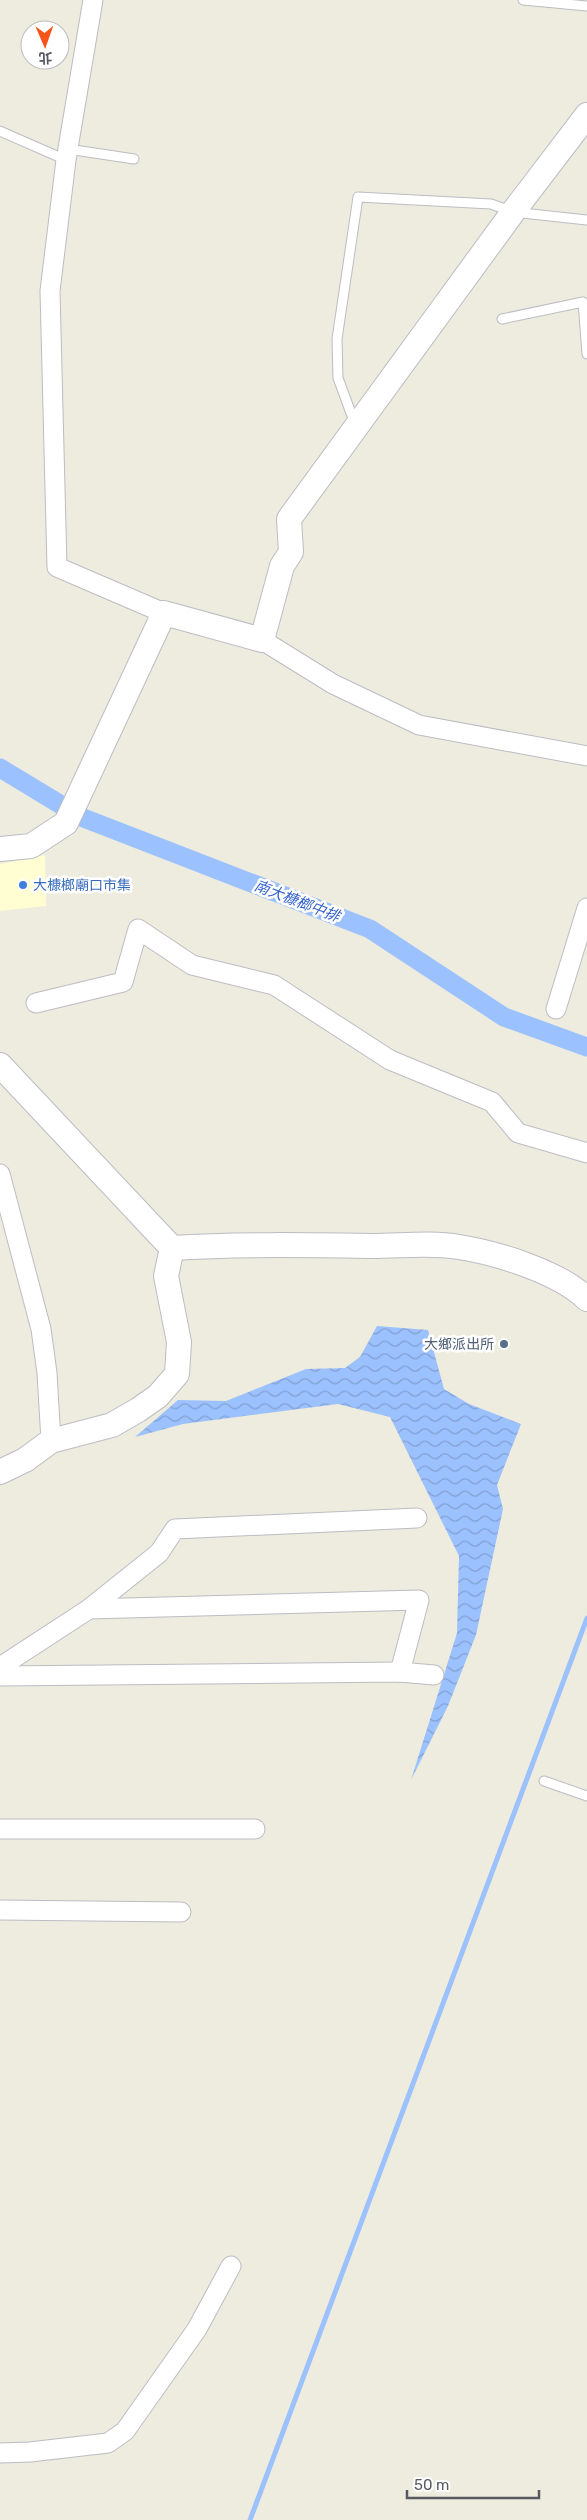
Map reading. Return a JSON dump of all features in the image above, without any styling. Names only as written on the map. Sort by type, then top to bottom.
[{"type":"street","points":[[94,0],[67,155],[50,291],[57,566],[164,613],[262,640],[333,684],[419,725],[587,756]]},
{"type":"street","points":[[262,640],[282,566],[291,552],[289,519],[513,212],[587,115]]},
{"type":"street","points":[[0,849],[31,846],[66,823],[164,613]]},
{"type":"street","points":[[556,1009],[587,908]]},
{"type":"street","points":[[36,1003],[122,982],[138,929],[192,965],[274,985],[390,1060],[492,1102],[518,1133],[587,1153]]},
{"type":"street","points":[[0,1065],[172,1248],[229,1245],[458,1246],[503,1258],[549,1275],[579,1292],[587,1300]]},
{"type":"street","points":[[0,1174],[41,1329],[47,1373],[50,1441]]},
{"type":"street","points":[[0,1472],[25,1460],[50,1441],[112,1425],[158,1396],[177,1374],[179,1342],[166,1276],[172,1248]]},
{"type":"street","points":[[0,1667],[89,1609],[159,1553],[175,1529],[417,1518]]},
{"type":"street","points":[[89,1609],[420,1600],[400,1672]]},
{"type":"street","points":[[0,1676],[400,1672],[434,1675]]},
{"type":"street","points":[[0,1828],[255,1829]]},
{"type":"street","points":[[0,1910],[182,1912]]},
{"type":"street","points":[[0,2453],[30,2452],[108,2443],[125,2431],[197,2329],[231,2266]]},
{"type":"lane","points":[[523,0],[587,6]]},
{"type":"lane","points":[[0,131],[67,155],[134,159]]},
{"type":"lane","points":[[356,425],[338,378],[337,339],[358,197],[490,204],[513,212],[587,220]]},
{"type":"lane","points":[[502,319],[583,302],[587,354]]},
{"type":"lane","points":[[544,1781],[587,1796]]},
{"type":"shaded area","name":"大槺榔廟口市集","points":[[45,855],[46,906],[0,911],[0,864]]},
{"type":"water","points":[[377,1326],[428,1330],[444,1389],[469,1404],[521,1424],[497,1485],[503,1509],[476,1635],[448,1706],[411,1780],[457,1633],[459,1556],[390,1417],[338,1404],[183,1424],[135,1437],[178,1400],[226,1401],[306,1369],[345,1368],[360,1357]]},
{"type":"waterway","name":"南大槺榔中排","points":[[0,768],[81,817],[370,929],[504,1017],[587,1047]]},
{"type":"waterway","points":[[250,2520],[587,1618]]},
{"type":"place","name":"大槺榔廟口市集","points":[[23,885]]},
{"type":"place","name":"大鄉派出所","points":[[504,1344]]}]
